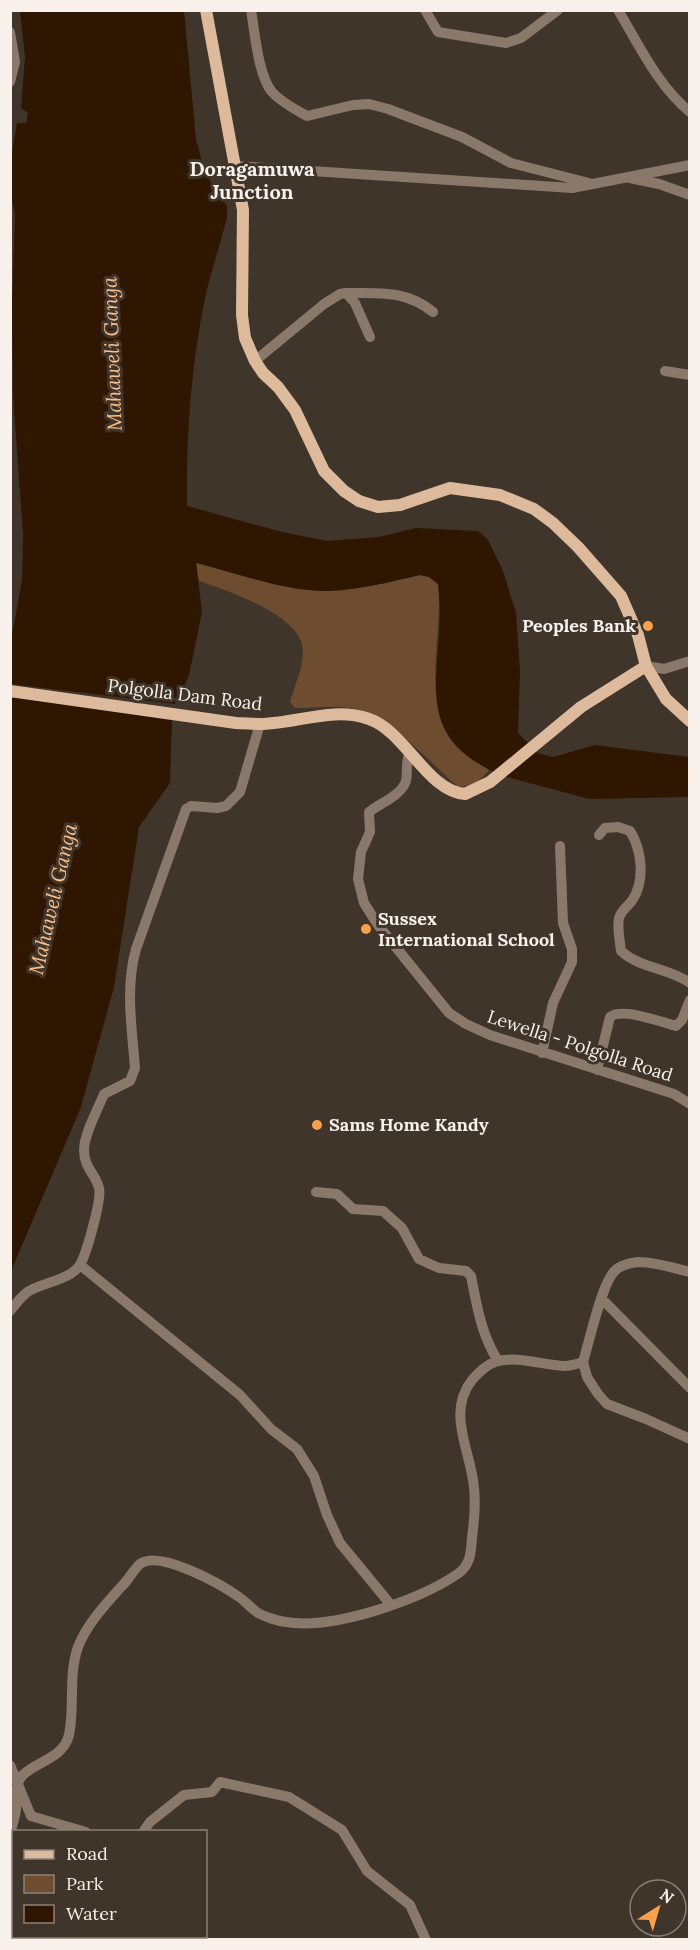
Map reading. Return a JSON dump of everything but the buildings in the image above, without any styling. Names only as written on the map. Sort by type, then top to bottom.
[{"type":"main road","points":[[206,10],[243,210],[242,315],[245,338],[263,373],[278,387],[295,410],[324,471],[344,491],[359,501],[378,507],[400,505],[450,489],[500,495],[534,509],[553,523],[578,547],[621,596],[638,635],[646,666],[666,699],[690,721]]},
{"type":"main road","name":"Polgolla Dam Road","points":[[10,691],[260,724],[318,716],[356,716],[369,719],[386,728],[447,788],[465,794],[484,786],[587,703],[646,666]]},
{"type":"street","points":[[251,10],[262,70],[271,91],[284,103],[307,116],[353,105],[369,104],[388,108],[462,137],[511,163],[594,185]]},
{"type":"street","points":[[425,10],[438,32],[506,43],[521,38],[558,10]]},
{"type":"street","points":[[618,10],[654,70],[677,102],[690,112]]},
{"type":"street","points":[[10,32],[15,62],[10,82]]},
{"type":"street","points":[[236,165],[572,188],[690,165]]},
{"type":"street","points":[[624,177],[659,183],[690,195]]},
{"type":"street","points":[[346,293],[355,303],[370,337]]},
{"type":"street","points":[[255,361],[324,304],[340,294],[395,294],[409,298],[433,312]]},
{"type":"street","points":[[665,371],[690,375]]},
{"type":"street","points":[[646,666],[669,668],[690,661]]},
{"type":"street","points":[[10,1311],[29,1291],[64,1276],[80,1264],[96,1214],[100,1193],[98,1185],[85,1164],[86,1139],[104,1094],[130,1081],[135,1068],[129,985],[136,949],[186,809],[191,806],[217,808],[226,806],[240,792],[260,724]]},
{"type":"street","name":"Lewella - Polgolla Road","points":[[410,752],[406,762],[405,784],[394,795],[369,812],[370,832],[361,852],[358,879],[364,903],[378,926],[449,1013],[465,1024],[542,1053],[674,1094],[690,1104]]},
{"type":"street","points":[[599,835],[605,828],[618,827],[630,831],[636,840],[641,879],[632,901],[625,906],[619,920],[621,951],[631,961],[681,977],[690,983]]},
{"type":"street","points":[[542,1053],[554,1003],[572,962],[572,949],[563,923],[560,846]]},
{"type":"street","points":[[597,1070],[610,1017],[624,1013],[676,1026],[682,1020],[690,1000]]},
{"type":"street","points":[[316,1192],[337,1194],[353,1209],[382,1211],[402,1228],[419,1259],[439,1268],[466,1271],[471,1276],[479,1319],[488,1345],[498,1361]]},
{"type":"street","points":[[690,1272],[646,1263],[625,1265],[613,1273],[601,1298],[583,1362],[587,1377],[598,1395],[607,1404],[690,1439]]},
{"type":"street","points":[[80,1264],[240,1395],[271,1430],[297,1449],[314,1476],[327,1515],[340,1543],[391,1605]]},
{"type":"street","points":[[601,1298],[690,1388]]},
{"type":"street","points":[[10,1834],[22,1776],[60,1750],[69,1737],[72,1672],[79,1646],[99,1611],[140,1564],[150,1560],[170,1563],[194,1572],[241,1598],[260,1614],[287,1623],[319,1622],[360,1616],[438,1584],[460,1572],[468,1563],[474,1524],[475,1490],[459,1410],[462,1396],[477,1374],[498,1361],[517,1360],[566,1366],[583,1362]]},
{"type":"street","points":[[10,1765],[32,1816],[79,1830]]},
{"type":"street","points":[[144,1830],[150,1822],[184,1795],[212,1792],[220,1782],[289,1797],[342,1830],[367,1870],[410,1905],[426,1940]]},
{"type":"green space","points":[[196,562],[261,581],[312,590],[351,589],[420,575],[429,577],[438,584],[435,671],[439,714],[447,733],[459,749],[489,770],[475,785],[458,787],[394,729],[365,712],[344,707],[295,708],[290,702],[303,658],[300,639],[291,627],[262,606],[199,581]]},
{"type":"water","name":"Mahaweli Ganga","points":[[20,11],[184,11],[196,139],[205,173],[227,206],[227,218],[205,298],[196,350],[187,454],[187,506],[282,532],[327,541],[379,537],[416,528],[478,531],[488,540],[503,571],[516,613],[520,671],[518,733],[538,753],[553,757],[595,745],[689,757],[689,797],[589,799],[503,776],[471,759],[451,739],[441,718],[436,695],[440,614],[438,584],[429,577],[420,575],[351,589],[328,591],[279,585],[196,563],[202,612],[189,675],[175,704],[11,684],[11,641],[22,580],[23,534],[13,395],[12,305],[15,214],[10,191],[11,159],[17,123],[26,123],[28,113],[21,108],[25,57]]},
{"type":"water","name":"Mahaweli Ganga","points":[[11,697],[172,719],[170,783],[139,827],[114,987],[81,1107],[11,1271]]},
{"type":"place","name":"Peoples Bank","points":[[648,626]]},
{"type":"place","name":"Sussex International School","points":[[366,929]]},
{"type":"place","name":"Sams Home Kandy","points":[[317,1125]]},
{"type":"district","name":"Doragamuwa Junction","points":[[252,180]]}]
